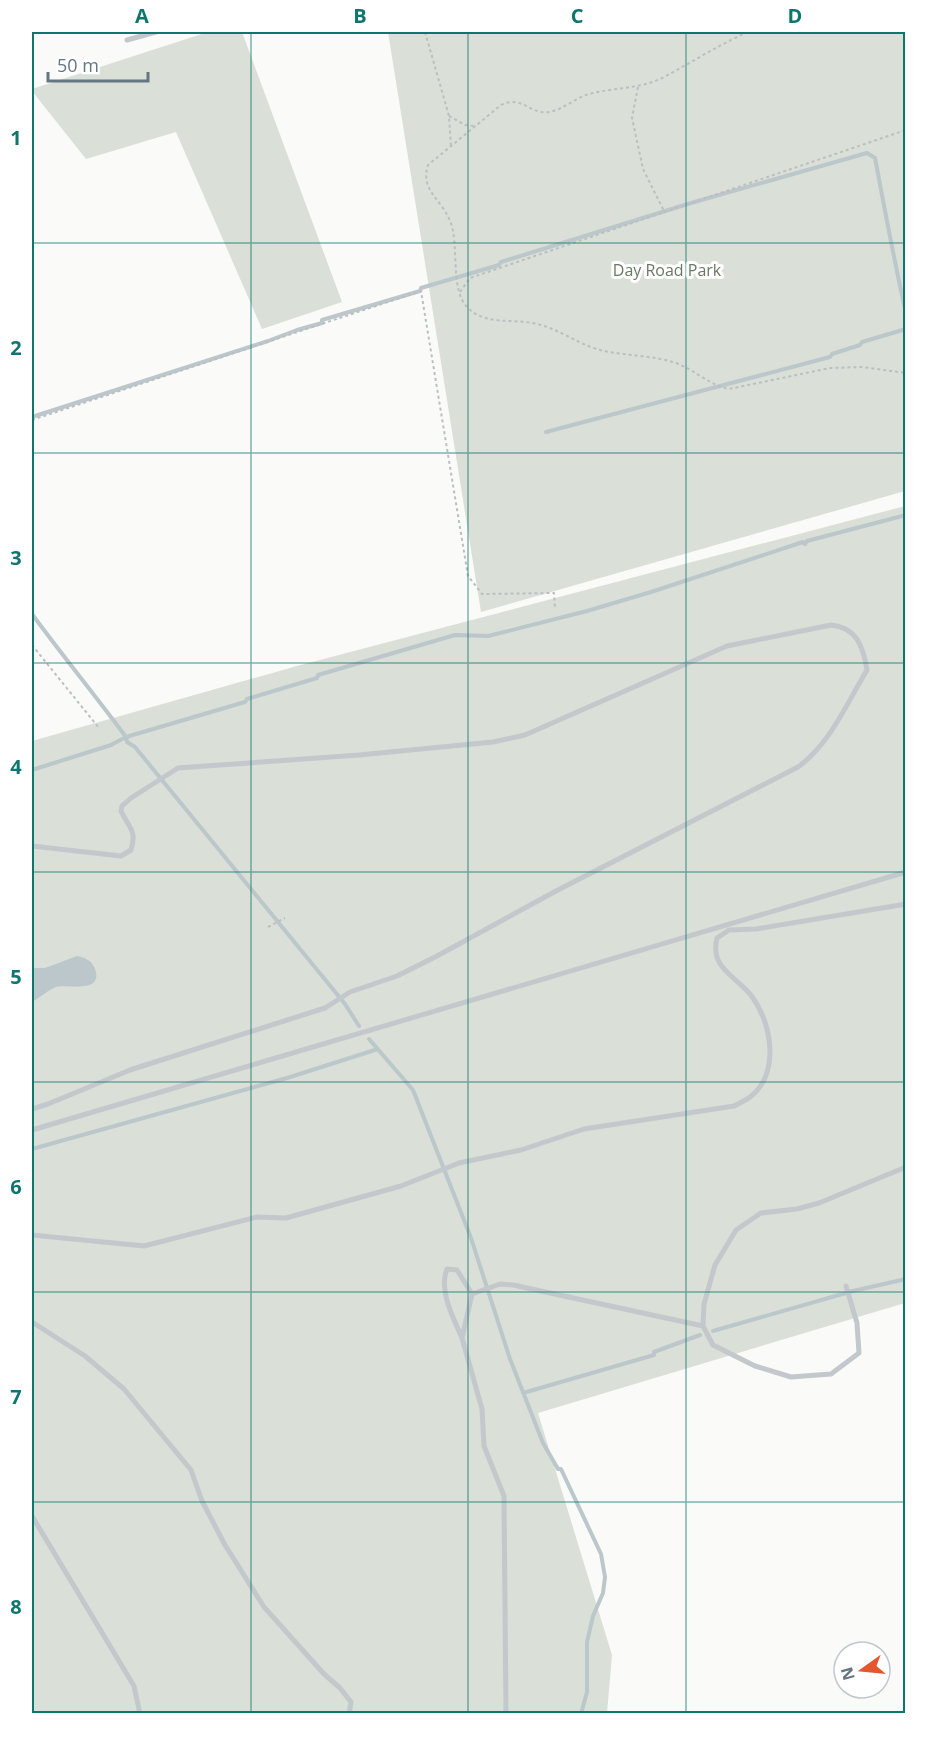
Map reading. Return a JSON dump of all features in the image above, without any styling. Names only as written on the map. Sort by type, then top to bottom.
[{"type":"lane","points":[[127,40],[156,32]]},
{"type":"lane","points":[[32,846],[121,856],[131,850],[135,837],[121,811],[122,806],[178,768],[359,755],[493,742],[525,735],[727,646],[831,625],[843,626],[860,643],[867,670],[822,745],[805,762],[398,976],[348,993],[325,1008],[129,1070],[32,1109]]},
{"type":"lane","points":[[32,1130],[906,872]]},
{"type":"lane","points":[[32,1235],[144,1246],[257,1217],[286,1218],[401,1186],[456,1164],[521,1149],[584,1129],[734,1106],[751,1096],[764,1080],[769,1060],[770,1036],[763,1015],[752,996],[722,969],[715,948],[717,938],[729,930],[756,929],[906,904]]},
{"type":"lane","points":[[846,1286],[857,1323],[859,1353],[831,1374],[791,1377],[755,1366],[713,1345],[703,1326],[704,1304],[715,1265],[736,1230],[761,1213],[797,1209],[819,1203],[906,1167]]},
{"type":"lane","points":[[462,1338],[472,1294],[457,1270],[447,1269],[444,1277],[448,1304],[462,1338],[482,1409],[484,1446],[504,1496],[506,1713]]},
{"type":"lane","points":[[472,1294],[496,1286],[513,1285],[703,1326]]},
{"type":"lane","points":[[32,1322],[85,1356],[124,1389],[191,1470],[202,1501],[225,1545],[264,1607],[324,1674],[340,1688],[351,1702],[350,1713]]},
{"type":"lane","points":[[32,1516],[134,1686],[140,1713]]},
{"type":"path","points":[[425,32],[449,116],[451,147]]},
{"type":"path","points":[[748,32],[661,78],[638,86],[592,94],[554,111],[541,113],[520,102],[510,100],[428,165],[424,176],[427,187],[451,222],[460,294],[467,308],[482,319],[540,324],[601,350],[662,359],[679,364],[717,387],[729,388],[830,368],[862,367],[906,373]]},
{"type":"path","points":[[638,86],[632,118],[643,169],[665,213]]},
{"type":"path","points":[[449,116],[465,125],[476,126]]},
{"type":"path","points":[[460,294],[470,278],[906,130]]},
{"type":"path","points":[[32,420],[421,291],[468,576],[482,594],[554,593],[555,608]]},
{"type":"path","points":[[32,645],[99,728]]},
{"type":"path","points":[[268,927],[285,918]]},
{"type":"green space","points":[[208,32],[242,32],[342,302],[262,329],[176,132],[86,159],[32,91],[32,89]]},
{"type":"green space","name":"Day Road Park","points":[[388,32],[905,32],[905,491],[481,612]]},
{"type":"green space","points":[[905,506],[905,1303],[538,1413],[612,1655],[607,1713],[32,1714],[32,741],[297,666]]},
{"type":"shaded area","points":[[77,956],[88,960],[94,966],[96,977],[94,982],[83,986],[56,987],[32,1002],[32,968],[45,968]]},
{"type":"waterway","points":[[32,417],[322,323],[322,320],[499,265],[501,262],[691,203],[867,153],[875,158],[906,313]]},
{"type":"waterway","points":[[546,432],[830,357],[832,354],[860,345],[862,342],[906,329]]},
{"type":"waterway","points":[[32,770],[111,745],[126,737],[245,702],[247,699],[317,678],[318,675],[455,635],[488,636],[587,611],[803,542],[805,544],[807,541],[906,515]]},
{"type":"waterway","points":[[32,614],[126,737],[127,742],[135,747],[345,1004],[359,1026]]},
{"type":"waterway","points":[[369,1039],[413,1090],[471,1238],[510,1359],[543,1443],[558,1469],[561,1469],[601,1554],[605,1577],[603,1593],[593,1616],[587,1642],[587,1692],[581,1714]]},
{"type":"waterway","points":[[32,1149],[287,1078],[378,1049]]},
{"type":"waterway","points":[[713,1331],[853,1291],[906,1279]]},
{"type":"waterway","points":[[523,1393],[654,1355],[654,1352],[700,1335]]}]
